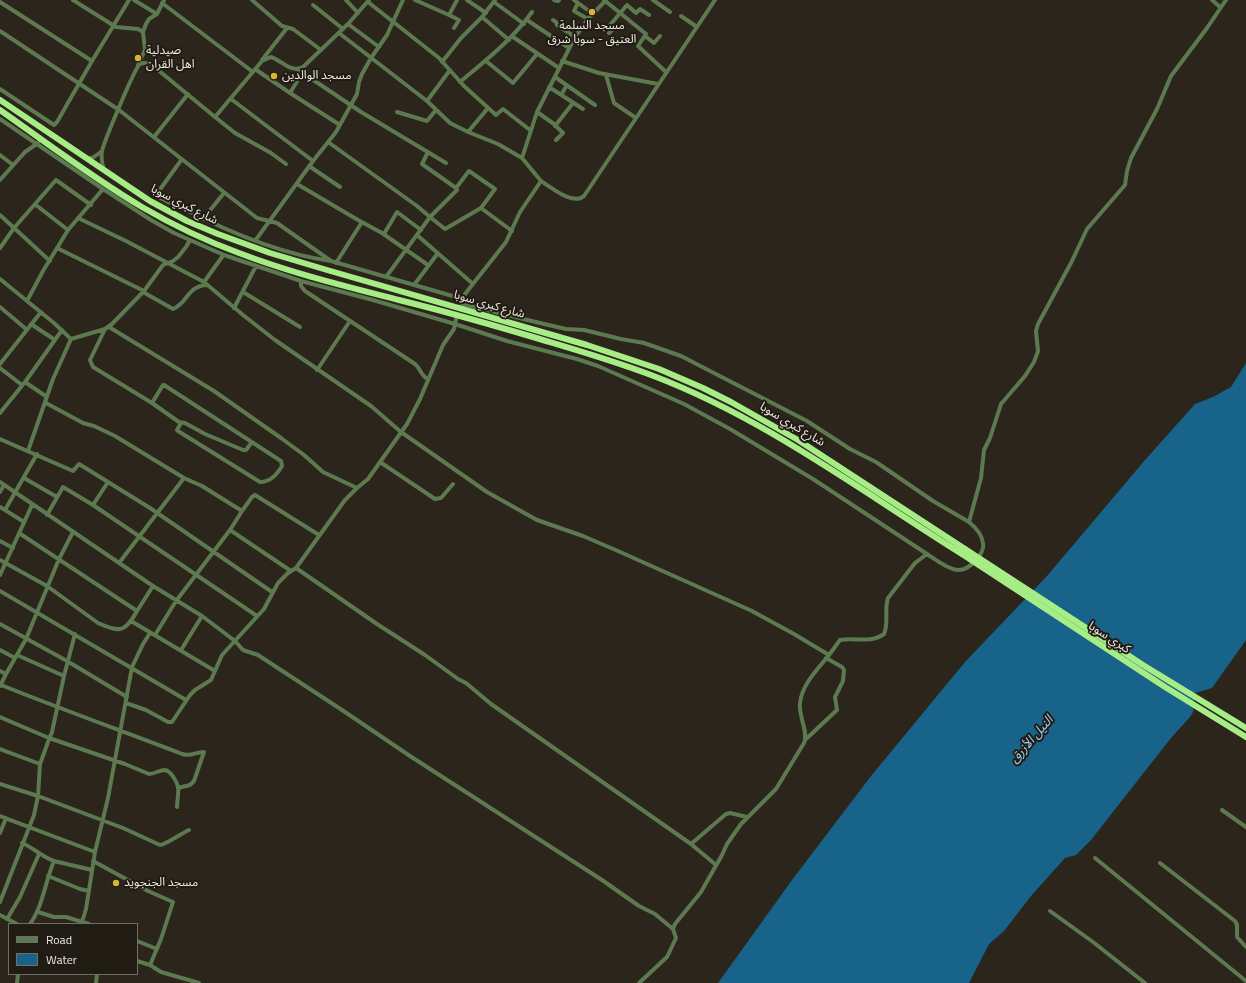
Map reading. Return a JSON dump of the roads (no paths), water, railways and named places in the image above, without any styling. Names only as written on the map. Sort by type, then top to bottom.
[{"type":"highway","name":"شارع كبري سوبا","points":[[0,100],[158,206],[218,234],[270,253],[405,294],[461,306],[581,343],[671,374],[708,390],[798,440],[964,552]]},
{"type":"highway","name":"شارع كبري سوبا","points":[[0,110],[40,142],[141,207],[198,236],[242,254],[302,274],[457,315],[618,363],[652,375],[740,415],[964,552]]},
{"type":"highway","points":[[198,236],[202,227]]},
{"type":"highway","name":"كبري سوبا","points":[[964,552],[1246,728]]},
{"type":"highway","name":"كبري سوبا","points":[[964,552],[1165,687],[1246,737]]},
{"type":"street","points":[[73,0],[118,28],[143,32]]},
{"type":"street","points":[[0,89],[54,125],[129,0]]},
{"type":"street","points":[[134,0],[157,14]]},
{"type":"street","points":[[252,0],[282,26],[293,29],[321,50]]},
{"type":"street","points":[[346,0],[358,13]]},
{"type":"street","points":[[255,241],[313,161],[333,137],[352,106],[357,94],[359,82],[387,35],[403,0]]},
{"type":"street","points":[[415,0],[459,21],[454,28]]},
{"type":"street","points":[[449,15],[457,0]]},
{"type":"street","points":[[467,0],[486,13]]},
{"type":"street","points":[[554,0],[558,2],[559,0]]},
{"type":"street","points":[[574,0],[593,14]]},
{"type":"street","points":[[522,158],[537,112],[562,61],[575,37],[588,19],[605,0],[620,14],[646,34],[645,36],[654,43],[660,36]]},
{"type":"street","points":[[653,0],[670,12]]},
{"type":"street","points":[[339,33],[427,101],[446,120],[522,158],[540,181],[570,199],[576,200],[582,198],[600,173],[715,0]]},
{"type":"street","points":[[1212,0],[1220,7]]},
{"type":"street","points":[[969,522],[981,478],[984,450],[990,438],[1001,404],[1021,382],[1034,362],[1038,351],[1036,334],[1038,324],[1071,263],[1087,229],[1125,185],[1131,158],[1157,109],[1171,76],[1226,0]]},
{"type":"street","points":[[104,171],[102,151],[145,47],[143,32],[148,21],[157,14],[163,1],[254,70],[340,125]]},
{"type":"street","points":[[297,69],[305,65],[321,50],[369,1],[392,22],[427,48],[460,82],[496,115],[503,109],[530,130]]},
{"type":"street","points":[[442,62],[461,38],[486,13],[494,1],[525,22],[569,48]]},
{"type":"street","points":[[0,2],[92,61]]},
{"type":"street","points":[[578,3],[574,11],[588,19]]},
{"type":"street","points":[[313,5],[343,29]]},
{"type":"street","points":[[609,33],[613,29],[610,25],[627,5],[636,12],[640,9],[649,14]]},
{"type":"street","points":[[460,82],[513,37],[532,12]]},
{"type":"street","points":[[681,16],[697,27]]},
{"type":"street","points":[[482,17],[509,40]]},
{"type":"street","points":[[553,20],[557,25],[575,37]]},
{"type":"street","points":[[348,24],[379,47]]},
{"type":"street","points":[[215,117],[231,100],[286,28]]},
{"type":"street","points":[[0,31],[118,110],[257,218],[269,220],[283,227],[331,261],[463,299]]},
{"type":"street","points":[[645,36],[638,46],[666,72]]},
{"type":"street","points":[[513,37],[559,68]]},
{"type":"street","points":[[486,61],[513,83],[537,54]]},
{"type":"street","points":[[262,61],[268,58],[273,58],[290,68],[297,69],[352,106],[446,163]]},
{"type":"street","points":[[562,61],[606,75],[658,84]]},
{"type":"street","points":[[138,66],[142,63],[150,64],[235,133],[271,153],[286,164]]},
{"type":"street","points":[[427,101],[450,70]]},
{"type":"street","points":[[290,93],[302,73]]},
{"type":"street","points":[[606,75],[614,103],[636,118]]},
{"type":"street","points":[[555,77],[595,104]]},
{"type":"street","points":[[561,95],[567,85]]},
{"type":"street","points":[[550,87],[583,109]]},
{"type":"street","points":[[154,137],[188,94]]},
{"type":"street","points":[[231,100],[313,161]]},
{"type":"street","points":[[555,126],[573,103]]},
{"type":"street","points":[[468,132],[488,108]]},
{"type":"street","points":[[397,112],[427,121],[436,110]]},
{"type":"street","points":[[537,112],[563,133],[556,140]]},
{"type":"street","points":[[0,119],[40,142],[103,189],[155,222],[222,257],[255,268],[455,324],[508,341],[589,362],[684,404],[730,429],[834,492],[952,569],[962,570],[970,566],[982,551],[983,543],[978,532],[969,522],[933,501],[876,462],[850,449],[807,422],[681,356],[644,343],[584,330],[566,329],[461,306],[463,299],[473,284],[503,247],[512,231],[517,217],[540,181]]},
{"type":"street","points":[[0,180],[25,152],[40,142]]},
{"type":"street","points":[[328,142],[417,206],[430,217],[444,229],[481,208],[495,190],[469,171],[453,194],[430,217],[386,277]]},
{"type":"street","points":[[86,159],[94,157],[102,151]]},
{"type":"street","points":[[428,152],[422,164],[456,188]]},
{"type":"street","points":[[0,155],[13,165]]},
{"type":"street","points":[[182,159],[156,195],[203,220],[255,241],[310,258],[331,261]]},
{"type":"street","points":[[310,166],[340,187]]},
{"type":"street","points":[[0,248],[14,228],[36,205],[56,180],[90,205]]},
{"type":"street","points":[[296,184],[384,234],[428,265]]},
{"type":"street","points":[[27,301],[68,230],[103,189]]},
{"type":"street","points":[[203,220],[224,193]]},
{"type":"street","points":[[36,205],[68,230]]},
{"type":"street","points":[[481,208],[512,231]]},
{"type":"street","points":[[384,234],[397,212],[421,230]]},
{"type":"street","points":[[0,215],[50,261]]},
{"type":"street","points":[[78,218],[206,284],[275,340],[378,412],[401,432],[482,489],[537,520],[583,536],[752,611],[794,634],[841,666],[844,670],[843,681],[835,697],[837,710],[805,740],[776,789],[747,817],[727,844],[701,892],[677,921],[673,929]]},
{"type":"street","points":[[336,263],[362,222]]},
{"type":"street","points":[[417,235],[473,284]]},
{"type":"street","points":[[189,241],[176,260],[163,265],[143,291],[107,328],[90,360],[91,365],[181,422],[205,434],[242,450],[246,450],[252,442]]},
{"type":"street","points":[[189,241],[255,268]]},
{"type":"street","points":[[57,248],[143,291],[173,309],[196,287],[206,284],[222,257]]},
{"type":"street","points":[[414,285],[438,253]]},
{"type":"street","points":[[234,308],[255,268]]},
{"type":"street","points":[[0,279],[41,312],[71,339]]},
{"type":"street","points":[[301,281],[301,286],[305,291],[415,364],[419,368],[422,376],[428,379]]},
{"type":"street","points":[[243,292],[300,326]]},
{"type":"street","points":[[0,307],[26,329]]},
{"type":"street","points":[[0,364],[26,329],[41,312]]},
{"type":"street","points":[[126,704],[146,710],[170,723],[175,720],[186,700],[195,690],[211,680],[222,655],[267,604],[272,592],[281,580],[296,568],[345,500],[368,479],[407,424],[443,345],[454,329],[457,315]]},
{"type":"street","points":[[317,370],[350,321]]},
{"type":"street","points":[[31,324],[55,340]]},
{"type":"street","points":[[28,451],[56,373],[71,339],[107,328],[209,388],[304,455],[323,472],[357,488]]},
{"type":"street","points":[[0,414],[62,330]]},
{"type":"street","points":[[0,368],[47,397]]},
{"type":"street","points":[[152,403],[164,385],[282,463],[278,473],[270,480],[262,482],[259,481],[178,431],[177,430],[181,422]]},
{"type":"street","points":[[46,403],[83,423],[94,426],[115,436],[242,511]]},
{"type":"street","points":[[0,405],[4,408]]},
{"type":"street","points":[[0,438],[73,471],[79,464],[157,514],[272,592]]},
{"type":"street","points":[[5,510],[37,454]]},
{"type":"street","points":[[380,462],[434,500],[441,498],[454,484]]},
{"type":"street","points":[[24,478],[57,497]]},
{"type":"street","points":[[119,563],[184,478]]},
{"type":"street","points":[[93,505],[108,482]]},
{"type":"street","points":[[0,492],[2,484],[119,563],[202,616],[243,650],[258,655],[410,756],[602,880],[639,906],[655,914],[673,929],[676,938],[667,957],[639,983]]},
{"type":"street","points":[[47,515],[64,487],[140,536],[257,616]]},
{"type":"street","points":[[155,635],[176,600],[255,495],[319,535]]},
{"type":"street","points":[[0,575],[32,505]]},
{"type":"street","points":[[0,507],[24,522]]},
{"type":"street","points":[[230,530],[291,571]]},
{"type":"street","points":[[73,532],[47,586],[26,640],[0,686],[188,756],[199,752],[204,752],[194,781],[190,785],[178,788]]},
{"type":"street","points":[[19,533],[137,611]]},
{"type":"street","points":[[0,541],[13,548]]},
{"type":"street","points":[[805,740],[806,734],[800,716],[800,703],[809,680],[840,640],[866,640],[884,634],[886,626],[886,605],[888,598],[915,563],[927,554]]},
{"type":"street","points":[[0,560],[47,586],[94,620],[106,626],[122,629],[128,626],[154,586]]},
{"type":"street","points":[[296,568],[466,683],[491,704],[691,844],[716,866]]},
{"type":"street","points":[[0,591],[186,700]]},
{"type":"street","points":[[181,650],[202,616]]},
{"type":"street","points":[[131,621],[215,671]]},
{"type":"street","points":[[0,624],[26,640],[67,661],[127,697]]},
{"type":"street","points":[[82,922],[86,912],[93,861],[108,798],[132,667],[140,648],[150,633]]},
{"type":"street","points":[[0,902],[34,815],[38,796],[40,764],[52,732],[67,661],[75,634]]},
{"type":"street","points":[[0,650],[64,676]]},
{"type":"street","points":[[0,671],[6,674]]},
{"type":"street","points":[[0,717],[49,738],[150,774],[163,770],[167,771],[172,775],[178,788],[176,807]]},
{"type":"street","points":[[0,749],[40,764]]},
{"type":"street","points":[[0,784],[38,796],[102,820],[162,846],[189,830]]},
{"type":"street","points":[[1222,810],[1246,827]]},
{"type":"street","points":[[691,844],[726,814],[730,813],[747,817]]},
{"type":"street","points":[[0,816],[95,852]]},
{"type":"street","points":[[0,833],[6,818]]},
{"type":"street","points":[[22,843],[29,846],[39,854],[54,861],[92,870]]},
{"type":"street","points":[[7,919],[20,897],[39,854]]},
{"type":"street","points":[[1095,858],[1246,981]]},
{"type":"street","points":[[31,923],[38,912],[48,876],[54,861]]},
{"type":"street","points":[[93,861],[148,891],[173,902],[150,965]]},
{"type":"street","points":[[1160,862],[1235,921],[1237,925],[1237,937],[1246,947]]},
{"type":"street","points":[[48,876],[80,889],[89,891]]},
{"type":"street","points":[[1050,911],[1093,942],[1145,983]]},
{"type":"street","points":[[38,912],[54,917],[66,917],[86,923]]},
{"type":"street","points":[[0,915],[15,923]]},
{"type":"street","points":[[138,941],[157,949]]},
{"type":"street","points":[[138,961],[150,965],[160,972],[199,983]]},
{"type":"water","name":"النيل الأزرق","points":[[1246,363],[1246,640],[1212,688],[1195,693],[1193,712],[1190,717],[1171,738],[1091,840],[1076,855],[1065,858],[1031,896],[1004,931],[989,944],[969,983],[718,983],[792,880],[871,776],[965,662],[1047,576],[1145,460],[1195,404],[1213,397],[1231,387]]},
{"type":"place","name":"مسجد السلمة العتيق - سوبا شرق","points":[[592,12]]},
{"type":"place","name":"صيدلية اهل القران","points":[[138,58]]},
{"type":"place","name":"مسجد الوالدين","points":[[274,76]]},
{"type":"place","name":"مسجد الجنجويد","points":[[116,883]]}]
